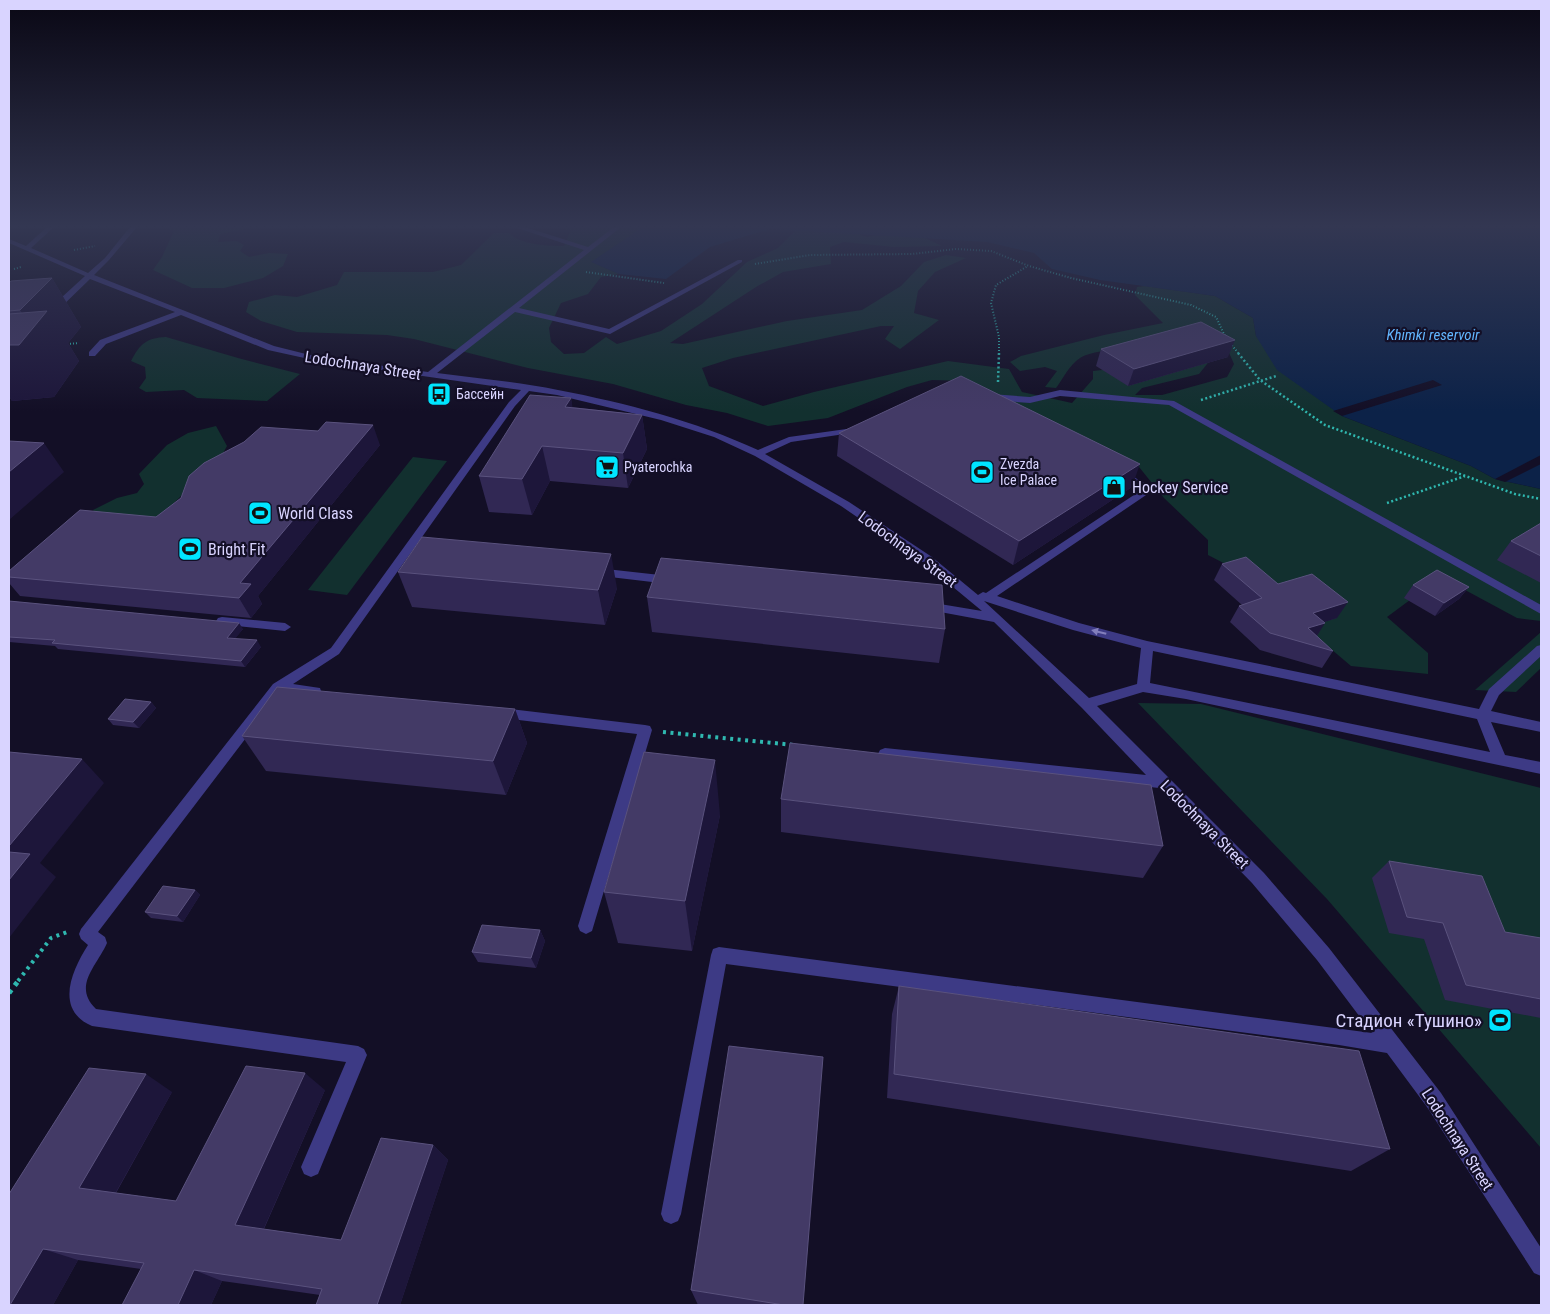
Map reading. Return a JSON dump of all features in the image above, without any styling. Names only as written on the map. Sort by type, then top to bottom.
[{"type":"street","points":[[44,319],[77,288]]},
{"type":"street","name":"Lodochnaya Street","points":[[120,288],[271,348],[318,359],[557,392],[664,418],[717,436],[758,454],[845,504],[928,560],[999,619],[1087,704],[1121,741],[1258,878],[1324,954],[1434,1100],[1541,1266]]},
{"type":"street","points":[[428,375],[539,288]]},
{"type":"street","points":[[513,309],[610,332],[688,288]]},
{"type":"street","points":[[92,354],[103,342],[180,313]]},
{"type":"street","points":[[311,1167],[358,1055],[92,1017],[83,1011],[76,997],[80,974],[99,943],[87,934],[278,687],[335,651],[411,554],[512,404],[527,388]]},
{"type":"street","points":[[977,396],[1030,400],[1060,393],[1170,403],[1541,610]]},
{"type":"street","points":[[758,454],[789,440],[868,428]]},
{"type":"street","points":[[988,597],[1150,489],[1107,467]]},
{"type":"street","points":[[582,571],[681,581]]},
{"type":"street","points":[[964,590],[1077,627],[1147,645],[1541,727]]},
{"type":"street","points":[[916,604],[999,619]]},
{"type":"street","points":[[206,620],[285,627]]},
{"type":"street","points":[[1144,688],[1147,645]]},
{"type":"street","points":[[1499,758],[1482,715],[1494,692],[1541,649]]},
{"type":"street","points":[[278,687],[328,693]]},
{"type":"street","points":[[1087,704],[1144,688],[1186,694],[1541,768]]},
{"type":"street","points":[[486,712],[645,730],[586,926]]},
{"type":"street","points":[[873,753],[1164,783]]},
{"type":"street","points":[[671,1214],[719,955],[1392,1044]]},
{"type":"path","points":[[995,288],[991,303],[999,337],[998,397]]},
{"type":"path","points":[[1117,288],[1191,305],[1216,317],[1223,334],[1260,380],[1325,425],[1515,494],[1541,499]]},
{"type":"path","points":[[1187,413],[1199,400],[1276,376]]},
{"type":"path","points":[[1365,511],[1465,476]]},
{"type":"path","points":[[645,730],[796,745]]},
{"type":"path","points":[[9,993],[51,938],[66,931],[87,934]]},
{"type":"green space","points":[[326,288],[592,288],[588,294],[561,303],[549,328],[551,342],[564,354],[584,353],[606,337],[617,344],[661,331],[702,304],[719,288],[754,288],[670,343],[683,344],[787,321],[862,310],[897,288],[920,288],[918,291],[914,313],[939,320],[900,349],[885,339],[894,326],[881,326],[733,358],[702,368],[709,386],[763,406],[814,392],[948,361],[1009,369],[1022,392],[1072,403],[1093,379],[1093,371],[1212,358],[1199,374],[1142,388],[1135,395],[1162,395],[1227,377],[1234,364],[1226,346],[1128,348],[1091,354],[1076,361],[1056,388],[1045,387],[1057,371],[1045,367],[1020,371],[1010,362],[1021,356],[1104,335],[1163,323],[1135,295],[1137,288],[1161,288],[1215,296],[1253,318],[1256,336],[1342,416],[1471,466],[1495,479],[1541,489],[1541,621],[1517,618],[1441,577],[1387,617],[1428,653],[1428,674],[1351,666],[1239,571],[1208,555],[1208,540],[1164,498],[1135,462],[968,381],[932,380],[907,387],[828,418],[768,426],[727,413],[686,405],[613,384],[528,368],[414,339],[387,335],[297,332],[261,321],[246,312],[249,302],[275,295],[297,297]]},
{"type":"green space","points":[[166,337],[300,374],[267,401],[197,398],[184,390],[146,392],[139,388],[146,378],[145,367],[131,361],[137,350],[144,343]]},
{"type":"green space","points":[[216,426],[227,446],[222,455],[158,519],[101,520],[93,510],[117,498],[137,493],[144,484],[139,474],[167,445],[188,433]]},
{"type":"green space","points":[[413,457],[447,461],[347,595],[308,590]]},
{"type":"green space","points":[[1541,632],[1541,668],[1516,692],[1475,690]]},
{"type":"green space","name":"Стадион «Тушино»","points":[[1138,703],[1201,704],[1541,788],[1541,1148],[1327,899]]},
{"type":"water","name":"Khimki reservoir","points":[[1160,288],[1541,288],[1541,489],[1495,479],[1471,466],[1342,416],[1277,370],[1256,336],[1253,318],[1215,296]]},
{"type":"pier","points":[[1433,380],[1442,385],[1342,416],[1333,411]]},
{"type":"pier","points":[[1541,455],[1541,464],[1505,482],[1495,479]]},
{"type":"building","points":[[9,288],[42,288],[20,310],[9,311]]},
{"type":"building","points":[[47,311],[19,345],[9,345],[9,314]]},
{"type":"building","points":[[1201,322],[1235,340],[1134,369],[1101,349]]},
{"type":"building","name":"Zvezda Ice Palace","points":[[961,376],[1140,464],[1019,541],[839,433]]},
{"type":"building","points":[[530,395],[571,398],[565,407],[642,415],[623,453],[542,446],[522,479],[479,476]]},
{"type":"building","points":[[326,422],[373,425],[240,583],[251,584],[239,598],[9,577],[9,571],[80,510],[156,517],[181,498],[189,476],[204,463],[244,442],[261,427],[318,431]]},
{"type":"building","points":[[9,441],[44,443],[9,472]]},
{"type":"building","points":[[1541,523],[1541,556],[1511,541]]},
{"type":"building","points":[[422,537],[611,554],[598,590],[398,572]]},
{"type":"building","points":[[1246,557],[1278,584],[1312,574],[1348,602],[1313,613],[1325,623],[1308,628],[1333,651],[1270,633],[1239,606],[1262,598],[1222,564]]},
{"type":"building","points":[[661,558],[942,585],[945,629],[647,597]]},
{"type":"building","points":[[1437,570],[1469,587],[1444,603],[1413,585]]},
{"type":"building","points":[[9,601],[239,623],[227,638],[257,640],[241,661],[52,643],[55,640],[9,637]]},
{"type":"building","points":[[277,687],[515,709],[493,761],[242,736]]},
{"type":"building","points":[[125,699],[151,702],[133,722],[108,719]]},
{"type":"building","points":[[790,743],[1151,785],[1163,846],[781,799]]},
{"type":"building","points":[[9,752],[82,759],[9,846]]},
{"type":"building","points":[[644,752],[715,760],[685,901],[604,892]]},
{"type":"building","points":[[9,852],[30,854],[9,880]]},
{"type":"building","points":[[1389,861],[1482,876],[1505,932],[1541,938],[1541,999],[1466,985],[1443,923],[1407,917]]},
{"type":"building","points":[[163,886],[195,890],[177,916],[145,912]]},
{"type":"building","points":[[482,925],[540,930],[531,958],[472,952]]},
{"type":"building","points":[[899,986],[1359,1051],[1390,1149],[894,1074]]},
{"type":"building","points":[[729,1046],[823,1057],[803,1305],[784,1305],[691,1290]]},
{"type":"building","points":[[246,1066],[305,1073],[235,1225],[341,1240],[381,1138],[433,1145],[377,1305],[316,1305],[322,1289],[194,1270],[178,1305],[122,1305],[144,1263],[43,1249],[9,1305],[9,1194],[89,1068],[146,1074],[79,1188],[176,1201]]},
{"type":"place","name":"Бассейн","points":[[439,394]]},
{"type":"place","name":"Pyaterochka","points":[[607,467]]},
{"type":"place","name":"Zvezda Ice Palace","points":[[982,472]]},
{"type":"place","name":"Hockey Service","points":[[1114,487]]},
{"type":"place","name":"World Class","points":[[260,513]]},
{"type":"place","name":"Bright Fit","points":[[190,549]]},
{"type":"place","name":"Стадион «Тушино»","points":[[1500,1020]]}]
